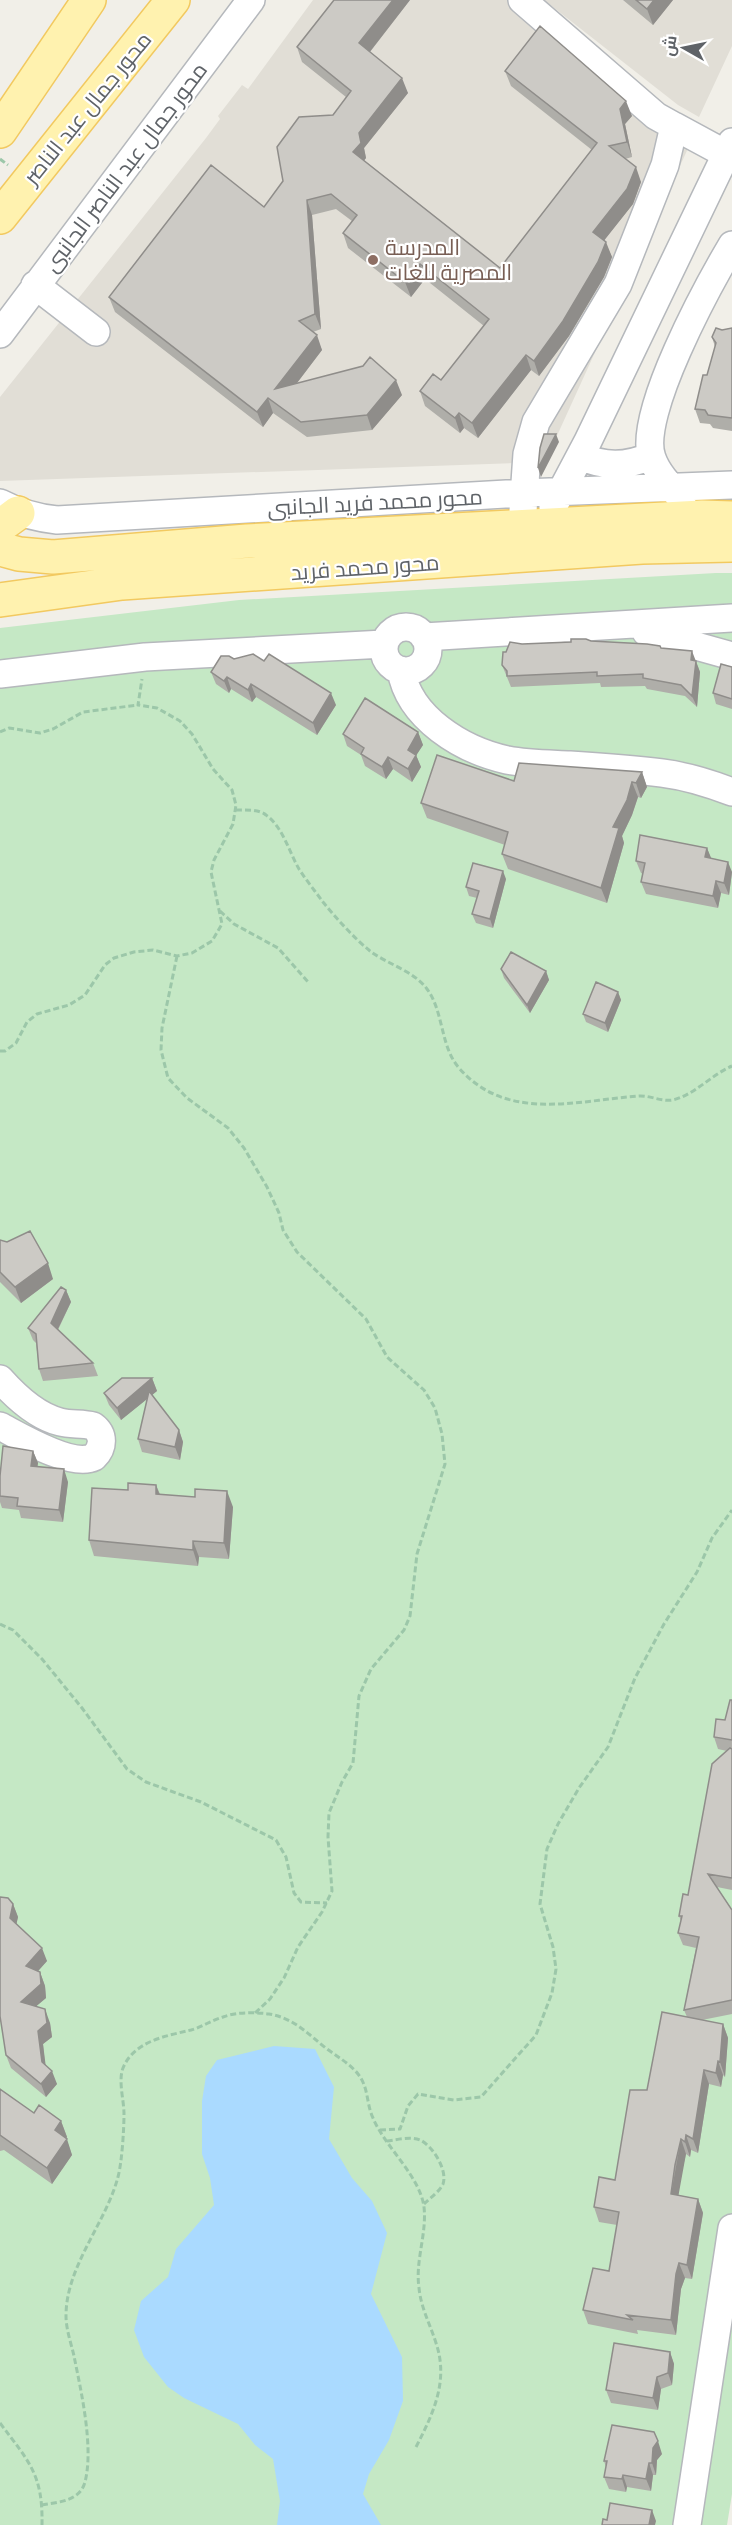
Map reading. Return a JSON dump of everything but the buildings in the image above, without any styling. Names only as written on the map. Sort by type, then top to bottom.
[{"type":"main road","points":[[0,131],[89,0]]},
{"type":"main road","name":"محور جمال عبد الناصر","points":[[0,217],[173,0]]},
{"type":"main road","name":"محور محمد فريد","points":[[0,549],[19,554],[53,557],[247,541],[717,518]]},
{"type":"main road","name":"محور محمد فريد","points":[[0,600],[122,583],[642,547],[732,545]]},
{"type":"street","name":"محور جمال عبد الناصر الجانبى","points":[[0,334],[251,0]]},
{"type":"street","points":[[522,0],[656,116],[674,126],[729,148],[561,493],[532,526]]},
{"type":"street","points":[[532,526],[524,493],[527,454],[536,422],[618,284],[665,165],[674,126]]},
{"type":"street","points":[[717,518],[672,489],[651,456],[653,414],[662,383],[732,245]]},
{"type":"street","points":[[35,285],[96,332]]},
{"type":"street","points":[[580,456],[602,464],[614,465],[633,463],[651,456]]},
{"type":"street","name":"محور محمد فريد الجانبى","points":[[6,514],[57,520],[524,493],[732,485]]},
{"type":"street","points":[[424,637],[732,618]]},
{"type":"street","points":[[615,626],[682,641],[732,656]]},
{"type":"street","points":[[402,627],[419,630],[424,637],[428,645],[424,661],[410,670],[401,670],[387,661],[384,644],[388,636],[402,627]]},
{"type":"street","points":[[0,674],[145,657],[384,644]]},
{"type":"street","points":[[401,670],[404,686],[410,699],[434,724],[486,754],[531,763],[663,773],[697,780],[732,792]]},
{"type":"street","points":[[0,1379],[16,1396],[45,1416],[64,1423],[93,1426],[100,1434],[101,1443],[94,1456],[79,1460],[47,1449],[0,1426]]},
{"type":"street","points":[[687,2525],[732,2228]]},
{"type":"path","points":[[138,705],[145,657]]},
{"type":"path","points":[[0,732],[9,728],[40,733],[53,729],[83,712],[138,705],[157,708],[180,721],[192,734],[213,769],[232,790],[236,810],[233,825],[214,860],[211,872],[222,924],[212,941],[192,954],[177,956],[153,950],[134,952],[114,958],[105,965],[85,995],[69,1005],[37,1014],[27,1022],[16,1043],[5,1051],[0,1051]]},
{"type":"path","points":[[236,810],[265,813],[275,823],[300,870],[324,903],[369,950],[414,977],[426,987],[436,1005],[448,1049],[457,1066],[471,1081],[504,1100],[523,1105],[602,1101],[642,1096],[672,1100],[703,1086],[720,1071],[732,1066]]},
{"type":"path","points":[[219,910],[234,924],[278,948],[308,982]]},
{"type":"path","points":[[177,956],[162,1028],[160,1050],[168,1078],[187,1098],[228,1128],[244,1148],[279,1213],[283,1230],[297,1252],[366,1319],[387,1357],[424,1390],[435,1408],[442,1434],[445,1464],[417,1554],[410,1616],[404,1630],[371,1669],[359,1696],[353,1763],[329,1813],[328,1837],[332,1891],[270,1999],[254,2014]]},
{"type":"path","points":[[380,2130],[400,2129],[408,2106],[418,2094],[454,2100],[481,2097],[536,2035],[547,2010],[556,1969],[553,1947],[540,1904],[547,1849],[558,1824],[579,1788],[608,1747],[635,1678],[664,1624],[697,1572],[712,1538],[732,1510]]},
{"type":"path","points":[[0,1624],[13,1630],[42,1659],[127,1769],[146,1782],[201,1802],[276,1840],[286,1857],[294,1893],[301,1902],[327,1903]]},
{"type":"path","points":[[42,2505],[69,2500],[81,2491],[86,2480],[85,2414],[66,2319],[68,2292],[74,2272],[93,2238],[118,2176],[124,2115],[121,2071],[128,2058],[150,2041],[168,2034],[193,2030],[224,2016],[269,2014],[299,2025],[347,2064],[358,2074],[366,2087],[371,2113],[421,2193],[425,2222],[418,2285],[422,2304],[437,2344],[440,2386],[434,2413],[416,2447]]},
{"type":"path","points":[[387,2141],[418,2139],[427,2145],[441,2165],[444,2181],[442,2187],[424,2204]]},
{"type":"path","points":[[0,2423],[27,2456],[41,2488],[42,2525]]},
{"type":"shaded area","name":"المدرسة المصرية للغات","points":[[313,0],[517,0],[690,144],[545,462],[0,481],[0,397],[206,138],[220,119],[218,116],[242,85],[248,89]]},
{"type":"shaded area","points":[[544,0],[732,0],[732,46],[699,117],[678,105]]},
{"type":"green space","points":[[732,573],[732,2494],[727,2525],[0,2525],[0,628],[239,600]]},
{"type":"water","points":[[274,2046],[315,2049],[334,2087],[329,2139],[352,2178],[372,2201],[387,2233],[371,2294],[402,2357],[403,2401],[389,2440],[369,2474],[363,2494],[381,2525],[277,2525],[280,2501],[273,2459],[255,2445],[238,2424],[184,2398],[168,2387],[144,2357],[134,2330],[141,2301],[168,2277],[176,2249],[214,2205],[210,2178],[202,2154],[202,2101],[206,2076],[217,2060]]},
{"type":"place","name":"المدرسة المصرية للغات","points":[[373,260]]}]
